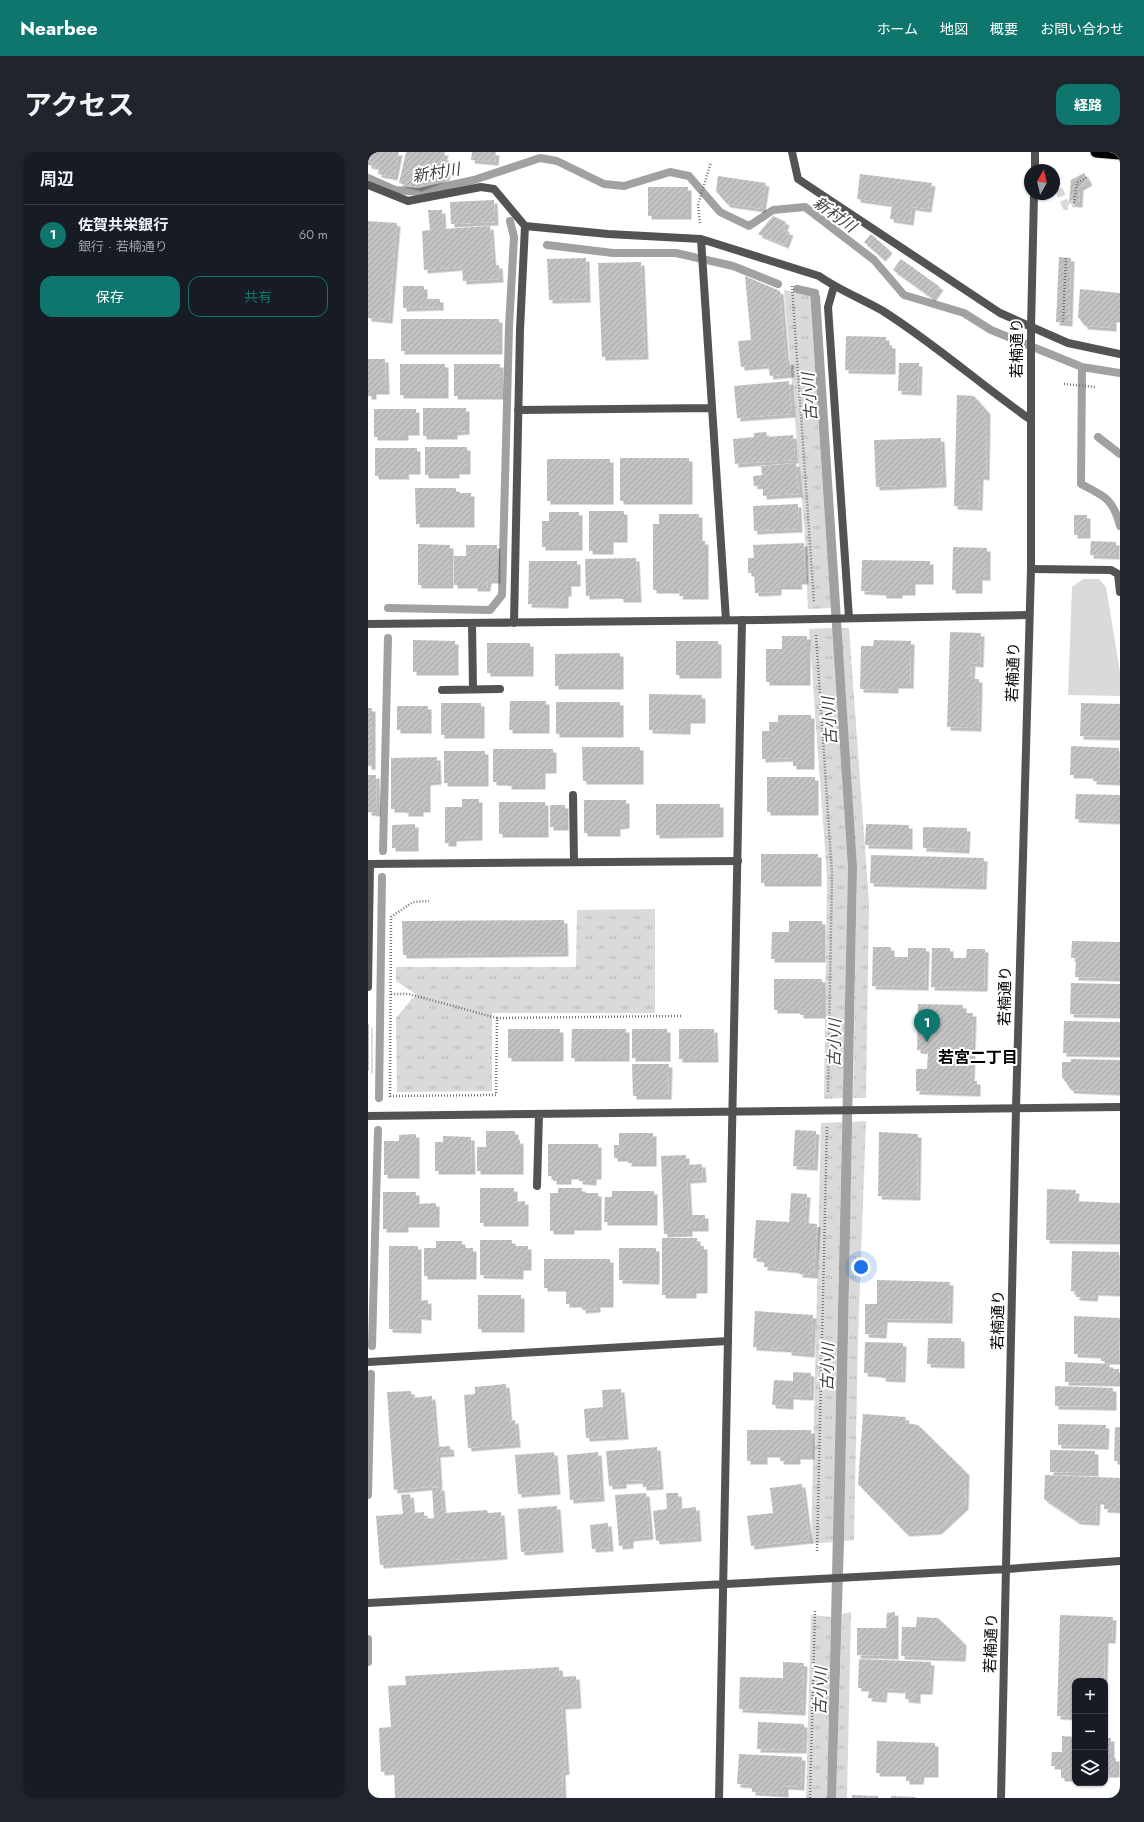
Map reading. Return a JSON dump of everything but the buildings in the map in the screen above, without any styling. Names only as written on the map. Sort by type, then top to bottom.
[{"type":"highway","points":[[1096,152],[1120,154]]},
{"type":"street","points":[[792,152],[798,180],[1000,313],[1031,328],[1068,343],[1120,354]]},
{"type":"street","points":[[1034,164],[1035,152]]},
{"type":"street","points":[[368,185],[408,201],[481,187],[494,189],[525,226],[520,330],[514,622]]},
{"type":"street","name":"若楠通り","points":[[1001,1798],[1016,1108],[1031,569],[1031,328],[1034,200]]},
{"type":"street","points":[[525,226],[608,234],[701,239],[819,276],[834,286],[882,311],[955,361],[1001,399],[1031,420]]},
{"type":"street","points":[[701,239],[726,620]]},
{"type":"street","points":[[834,286],[828,307],[849,618]]},
{"type":"street","points":[[518,410],[712,408]]},
{"type":"street","points":[[1031,569],[1111,570],[1118,574],[1120,592]]},
{"type":"street","points":[[368,624],[824,619],[1029,615]]},
{"type":"street","points":[[719,1798],[742,620]]},
{"type":"street","points":[[472,623],[473,689]]},
{"type":"street","points":[[442,690],[500,689]]},
{"type":"street","points":[[573,795],[574,862]]},
{"type":"street","points":[[368,987],[369,864],[738,861]]},
{"type":"street","points":[[368,1116],[1120,1107]]},
{"type":"street","points":[[537,1186],[539,1114]]},
{"type":"street","points":[[368,1362],[728,1341]]},
{"type":"street","points":[[368,1603],[1007,1569],[1120,1561]]},
{"type":"path","points":[[698,205],[711,162]]},
{"type":"path","points":[[1074,203],[1077,183],[1087,177]]},
{"type":"path","points":[[1063,322],[1066,258]]},
{"type":"path","points":[[790,267],[832,874],[832,1110],[817,1551]]},
{"type":"path","points":[[1064,384],[1096,387]]},
{"type":"path","points":[[390,1115],[391,917],[414,902],[429,901]]},
{"type":"path","points":[[390,994],[408,994],[497,1018],[682,1016]]},
{"type":"path","points":[[390,1096],[496,1095],[497,1018]]},
{"type":"path","points":[[810,1798],[815,1611]]},
{"type":"green space","points":[[784,290],[810,295],[831,608],[808,609],[805,536]]},
{"type":"green space","points":[[1083,579],[1099,579],[1106,587],[1120,672],[1120,696],[1068,695],[1072,587]]},
{"type":"green space","points":[[833,628],[848,868],[843,1098],[824,1099],[827,877],[809,629]]},
{"type":"green space","points":[[841,628],[849,628],[869,903],[866,1098],[853,1098],[857,867]]},
{"type":"green space","points":[[655,909],[655,1013],[492,1013],[492,1091],[397,1092],[396,1018],[416,994],[396,981],[396,967],[576,967],[577,910]]},
{"type":"green space","points":[[866,1121],[858,1338],[854,1540],[844,1541],[852,1122]]},
{"type":"green space","points":[[842,1122],[833,1542],[811,1544],[821,1123]]},
{"type":"green space","points":[[851,1612],[847,1798],[836,1798],[842,1614]]},
{"type":"green space","points":[[811,1615],[831,1617],[827,1798],[806,1798]]},
{"type":"shaded area","points":[[817,290],[820,296],[857,867],[844,1541],[836,1798],[827,1798],[848,868],[810,292]]},
{"type":"waterway","name":"新村川","points":[[368,178],[395,190],[419,192],[474,180],[540,158],[557,161],[604,184],[624,186],[670,172],[689,176],[720,212],[749,226],[773,210],[805,207],[874,260],[904,295],[964,313],[991,330],[1082,367],[1120,373]]},
{"type":"waterway","points":[[388,608],[490,610],[502,595],[509,327],[514,237],[510,221]]},
{"type":"waterway","points":[[547,245],[613,253],[676,253],[733,266],[778,284]]},
{"type":"waterway","points":[[797,289],[815,293]]},
{"type":"waterway","points":[[1082,367],[1081,484],[1102,495],[1111,504],[1120,526]]},
{"type":"waterway","points":[[1098,437],[1120,454]]},
{"type":"waterway","points":[[383,851],[388,638]]},
{"type":"waterway","points":[[379,1098],[382,877]]},
{"type":"waterway","points":[[372,1346],[378,1130]]},
{"type":"waterway","points":[[368,1495],[371,1374]]},
{"type":"waterway","points":[[368,1639],[368,1662]]},
{"type":"tunnel","points":[[1060,192],[1066,206],[1074,203]]},
{"type":"place","name":"佐賀共栄銀行","points":[[927,1042]]},
{"type":"district","name":"若宮二丁目","points":[[978,1057]]},
{"type":"water label","name":"古小川","points":[[809,397]]},
{"type":"water label","name":"古小川","points":[[829,721]]},
{"type":"water label","name":"古小川","points":[[834,1043]]},
{"type":"water label","name":"古小川","points":[[827,1367]]},
{"type":"water label","name":"古小川","points":[[820,1691]]}]
